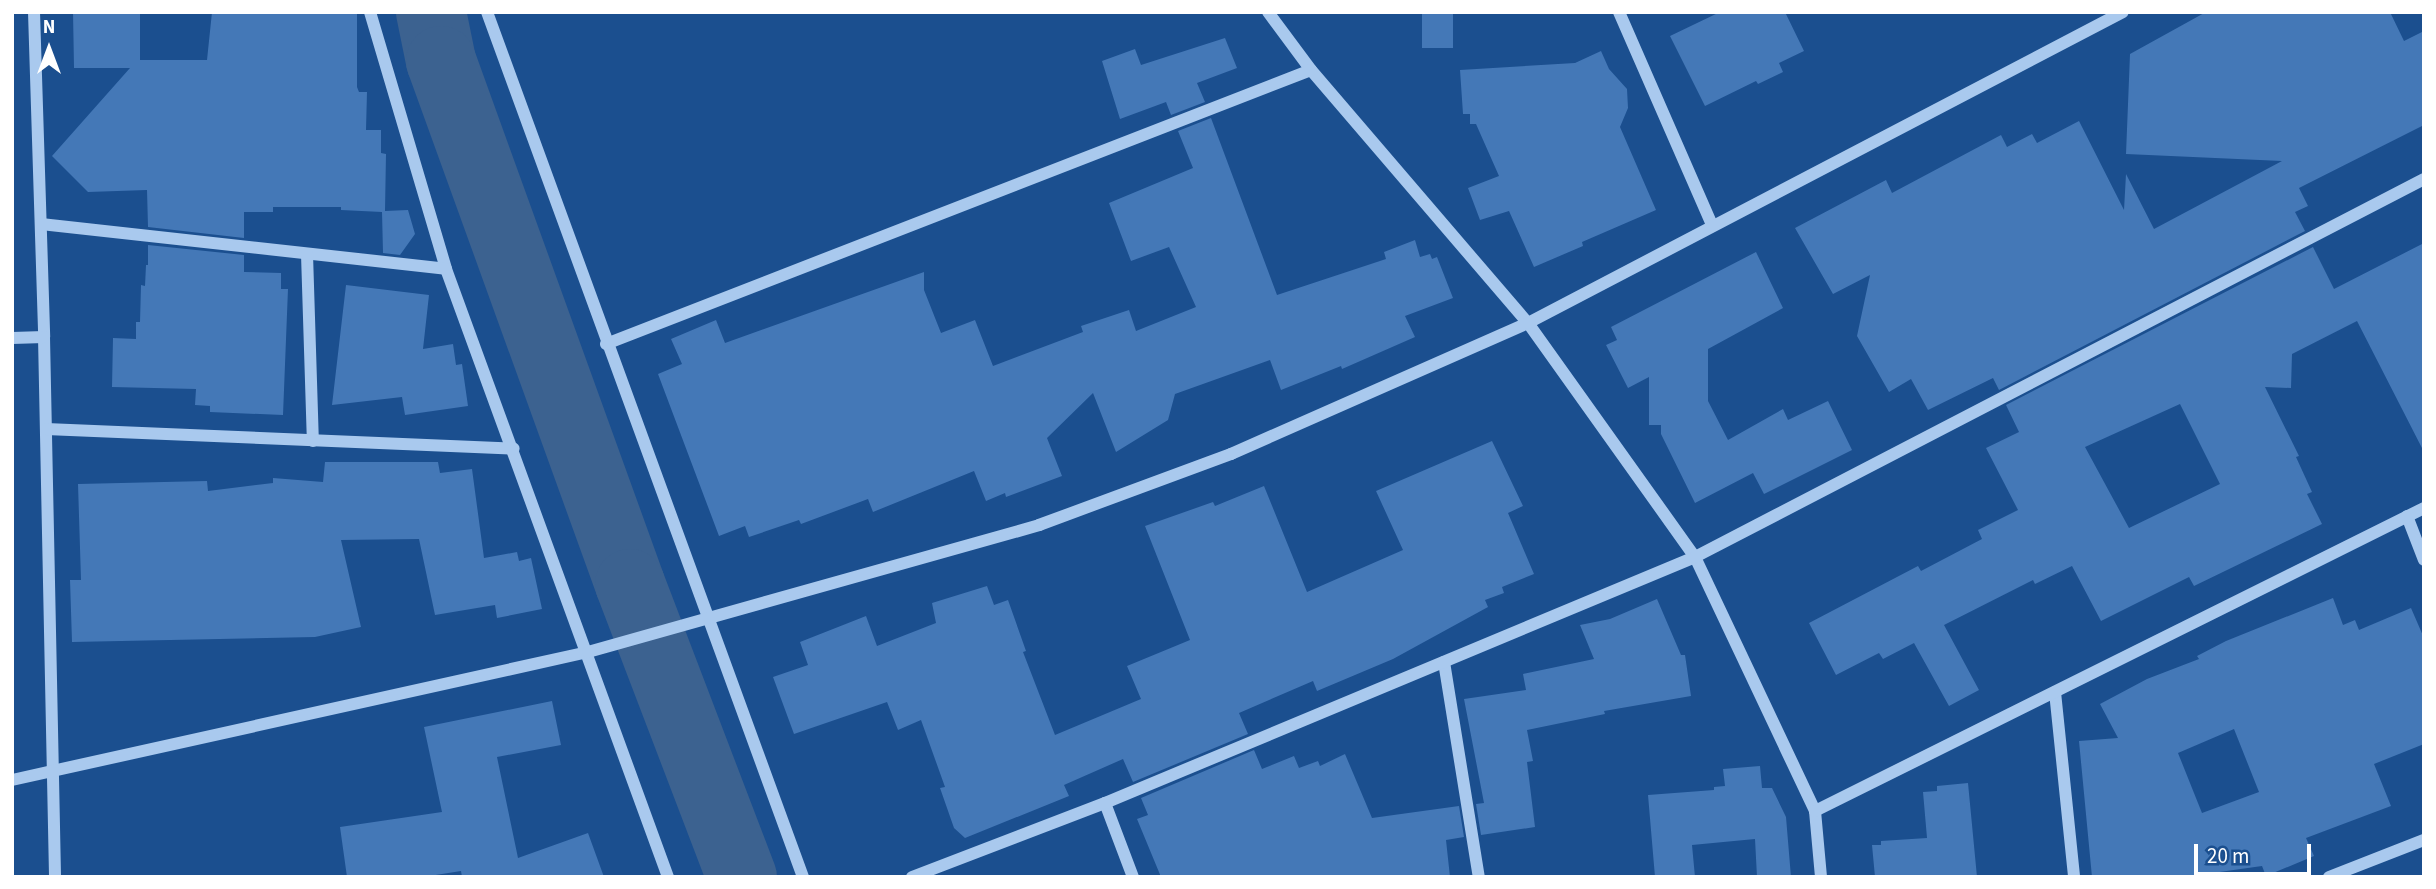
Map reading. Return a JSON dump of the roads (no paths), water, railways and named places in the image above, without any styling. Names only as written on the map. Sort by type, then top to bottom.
[{"type":"street","points":[[34,12],[44,337],[55,877]]},
{"type":"street","points":[[370,12],[446,269],[668,877]]},
{"type":"street","points":[[488,12],[606,344],[803,877]]},
{"type":"street","points":[[1268,12],[1311,70],[1528,323],[1695,557],[1815,811],[1821,877]]},
{"type":"street","points":[[1619,12],[1712,225]]},
{"type":"street","points":[[12,780],[607,647],[1065,516],[1231,454],[1528,323],[2123,12]]},
{"type":"street","points":[[606,344],[1311,70]]},
{"type":"street","points":[[912,877],[1105,803],[1695,557],[2424,179]]},
{"type":"street","points":[[41,224],[446,269]]},
{"type":"street","points":[[307,254],[313,440]]},
{"type":"street","points":[[12,338],[44,337]]},
{"type":"street","points":[[46,429],[513,449]]},
{"type":"street","points":[[1815,811],[2424,508]]},
{"type":"street","points":[[2407,516],[2424,560]]},
{"type":"street","points":[[1444,662],[1479,877]]},
{"type":"street","points":[[2055,692],[2074,877]]},
{"type":"street","points":[[1105,803],[1133,877]]},
{"type":"street","points":[[2329,877],[2424,840]]},
{"type":"waterway","points":[[431,12],[441,61],[630,584],[742,877]]}]
